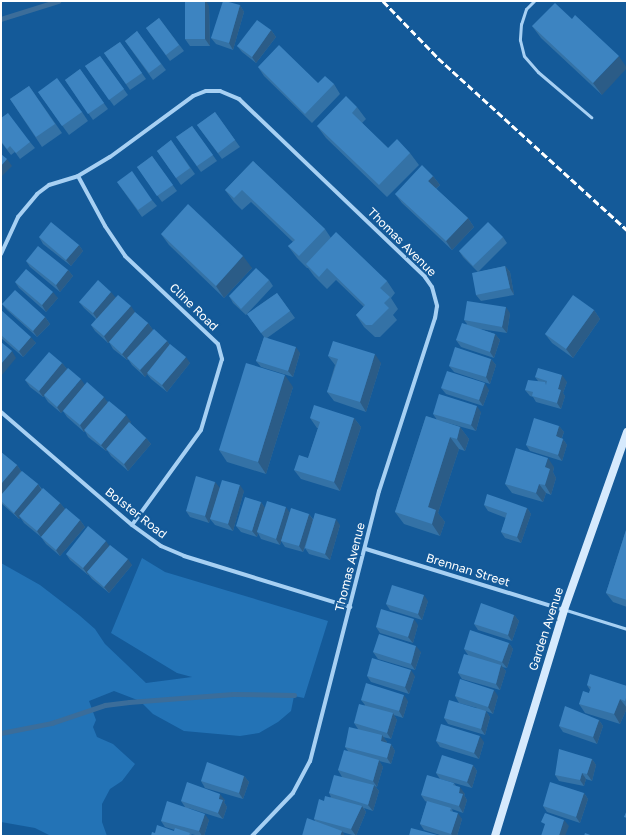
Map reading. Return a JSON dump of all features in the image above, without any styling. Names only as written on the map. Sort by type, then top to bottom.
[{"type":"street","name":"Thomas Avenue","points":[[1,254],[26,204],[49,185],[78,176],[141,136],[193,96],[206,91],[227,93],[239,99],[429,282],[436,299],[435,318],[379,491],[366,549],[310,761],[293,793],[252,836]]},
{"type":"street","name":"Cline Road","points":[[78,176],[104,226],[125,256],[218,344],[222,359],[202,430],[132,525]]},
{"type":"street","name":"Bolster Road","points":[[1,412],[132,525],[161,546],[184,556],[350,607]]},
{"type":"street","name":"Garden Avenue","points":[[495,836],[564,610],[627,432]]},
{"type":"street","name":"Brennan Street","points":[[366,549],[564,610]]},
{"type":"lane","points":[[534,1],[526,9],[521,24],[520,40],[524,56],[538,72],[591,117]]},
{"type":"lane","points":[[564,610],[627,629]]},
{"type":"shaded area","points":[[142,558],[165,572],[328,621],[304,698],[294,696],[291,711],[278,722],[259,733],[240,736],[184,731],[153,714],[140,701],[114,691],[89,701],[96,720],[93,727],[97,737],[113,744],[135,764],[122,781],[110,789],[102,804],[102,822],[107,836],[51,836],[35,828],[1,822],[1,563],[40,585],[79,615],[95,629],[105,644],[146,683],[192,677],[177,673],[111,633]]},
{"type":"building","points":[[185,1],[205,1],[205,39],[185,39]]},
{"type":"building","points":[[223,1],[240,5],[229,43],[211,38]]},
{"type":"building","points":[[555,3],[572,19],[575,15],[619,56],[593,83],[532,26]]},
{"type":"building","points":[[159,18],[179,45],[166,55],[146,28]]},
{"type":"building","points":[[257,20],[271,30],[252,57],[237,46]]},
{"type":"building","points":[[137,31],[161,64],[149,73],[125,41]]},
{"type":"building","points":[[120,42],[142,73],[126,84],[104,53]]},
{"type":"building","points":[[279,45],[318,83],[325,76],[334,84],[305,114],[258,67]]},
{"type":"building","points":[[100,56],[124,89],[109,100],[85,66]]},
{"type":"building","points":[[80,69],[104,103],[88,114],[65,80]]},
{"type":"building","points":[[57,78],[82,112],[62,126],[38,92]]},
{"type":"building","points":[[29,86],[55,124],[36,137],[10,99]]},
{"type":"building","points":[[346,96],[357,107],[352,113],[388,148],[397,139],[410,153],[379,185],[317,126]]},
{"type":"building","points":[[215,112],[235,140],[218,153],[197,125]]},
{"type":"building","points":[[8,113],[30,142],[16,153],[10,146],[7,149],[1,141],[1,118]]},
{"type":"building","points":[[192,126],[213,155],[197,166],[176,137]]},
{"type":"building","points":[[171,140],[190,168],[176,178],[157,151]]},
{"type":"building","points":[[1,154],[7,159],[1,166]]},
{"type":"building","points":[[152,156],[173,185],[157,196],[137,167]]},
{"type":"building","points":[[253,161],[325,229],[299,256],[288,246],[295,240],[242,190],[234,198],[225,190]]},
{"type":"building","points":[[422,165],[433,176],[428,181],[468,218],[446,241],[395,194]]},
{"type":"building","points":[[132,171],[152,200],[138,210],[117,182]]},
{"type":"building","points":[[188,204],[243,256],[216,286],[161,234]]},
{"type":"building","points":[[51,222],[79,245],[66,260],[39,237]]},
{"type":"building","points":[[488,222],[503,237],[473,266],[459,251]]},
{"type":"building","points":[[336,232],[387,281],[380,288],[390,297],[384,303],[389,308],[372,325],[366,325],[356,315],[365,305],[327,268],[319,277],[306,264]]},
{"type":"building","points":[[38,246],[68,270],[56,285],[26,261]]},
{"type":"building","points":[[505,266],[510,288],[476,295],[472,273]]},
{"type":"building","points":[[256,268],[269,280],[241,309],[229,296]]},
{"type":"building","points":[[26,269],[53,292],[42,305],[15,282]]},
{"type":"building","points":[[98,280],[111,292],[93,313],[79,302]]},
{"type":"building","points":[[15,290],[45,317],[33,331],[2,304]]},
{"type":"building","points":[[277,293],[290,311],[261,333],[247,314]]},
{"type":"building","points":[[118,295],[131,306],[104,336],[91,325]]},
{"type":"building","points":[[573,295],[594,310],[566,349],[545,334]]},
{"type":"building","points":[[467,301],[506,307],[502,327],[464,320]]},
{"type":"building","points":[[1,310],[31,337],[19,351],[1,335]]},
{"type":"building","points":[[135,312],[148,323],[122,354],[109,342]]},
{"type":"building","points":[[462,323],[495,334],[490,352],[456,340]]},
{"type":"building","points":[[154,329],[167,341],[140,370],[127,358]]},
{"type":"building","points":[[264,337],[296,347],[288,371],[256,361]]},
{"type":"building","points":[[333,341],[375,354],[360,402],[327,392],[338,359],[328,356]]},
{"type":"building","points":[[1,342],[12,351],[1,364]]},
{"type":"building","points":[[170,344],[186,357],[162,385],[147,373]]},
{"type":"building","points":[[455,347],[491,359],[486,377],[449,366]]},
{"type":"building","points":[[49,352],[62,363],[39,391],[25,380]]},
{"type":"building","points":[[246,363],[285,375],[258,462],[219,450]]},
{"type":"building","points":[[68,368],[81,379],[57,407],[44,395]]},
{"type":"building","points":[[538,368],[562,375],[558,389],[561,390],[557,403],[532,396],[533,392],[525,390],[528,380],[545,382],[546,385],[547,381],[535,377]]},
{"type":"building","points":[[447,371],[485,383],[479,400],[441,388]]},
{"type":"building","points":[[87,382],[104,397],[80,425],[63,411]]},
{"type":"building","points":[[439,394],[477,406],[471,425],[433,414]]},
{"type":"building","points":[[109,401],[126,415],[101,445],[84,430]]},
{"type":"building","points":[[314,405],[354,418],[334,482],[294,470],[299,455],[308,458],[320,422],[310,418]]},
{"type":"building","points":[[426,416],[460,427],[457,439],[450,437],[428,507],[436,510],[432,524],[395,512]]},
{"type":"building","points":[[534,418],[559,426],[556,436],[563,439],[558,455],[526,445]]},
{"type":"building","points":[[129,422],[146,438],[124,464],[106,449]]},
{"type":"building","points":[[516,448],[548,458],[545,467],[550,469],[545,485],[539,484],[536,493],[505,484]]},
{"type":"building","points":[[1,452],[17,465],[1,484]]},
{"type":"building","points":[[22,471],[38,484],[14,513],[1,501],[1,495]]},
{"type":"building","points":[[196,476],[215,482],[205,516],[186,511]]},
{"type":"building","points":[[222,480],[240,485],[228,524],[210,519]]},
{"type":"building","points":[[43,488],[60,503],[37,531],[19,516]]},
{"type":"building","points":[[487,494],[527,508],[517,537],[501,532],[507,513],[484,505]]},
{"type":"building","points":[[245,497],[261,502],[252,531],[236,526]]},
{"type":"building","points":[[267,501],[286,507],[276,539],[257,532]]},
{"type":"building","points":[[66,508],[80,520],[56,550],[41,537]]},
{"type":"building","points":[[291,508],[309,514],[299,546],[281,541]]},
{"type":"building","points":[[315,513],[336,519],[325,554],[305,548]]},
{"type":"building","points":[[88,526],[106,541],[83,568],[66,554]]},
{"type":"building","points":[[627,527],[627,600],[606,593]]},
{"type":"building","points":[[110,545],[128,559],[104,587],[87,572]]},
{"type":"building","points":[[392,585],[424,595],[418,614],[386,604]]},
{"type":"building","points":[[481,603],[514,615],[508,635],[474,624]]},
{"type":"building","points":[[381,609],[414,619],[408,637],[376,627]]},
{"type":"building","points":[[470,630],[509,643],[502,662],[464,649]]},
{"type":"building","points":[[379,634],[416,646],[411,664],[373,652]]},
{"type":"building","points":[[464,654],[501,665],[496,684],[458,673]]},
{"type":"building","points":[[372,658],[411,670],[405,687],[367,676]]},
{"type":"building","points":[[590,674],[627,686],[625,701],[620,699],[614,714],[579,704],[583,691],[589,693],[591,687],[587,685]]},
{"type":"building","points":[[460,679],[494,690],[488,707],[455,696]]},
{"type":"building","points":[[366,683],[404,695],[399,711],[361,700]]},
{"type":"building","points":[[449,700],[486,711],[481,729],[444,718]]},
{"type":"building","points":[[359,704],[393,713],[387,733],[354,723]]},
{"type":"building","points":[[565,706],[599,720],[593,737],[559,726]]},
{"type":"building","points":[[441,724],[480,736],[474,753],[436,741]]},
{"type":"building","points":[[349,727],[382,735],[381,741],[391,744],[387,758],[345,747]]},
{"type":"building","points":[[559,749],[592,759],[587,774],[582,773],[580,780],[555,775]]},
{"type":"building","points":[[344,750],[379,760],[373,781],[338,770]]},
{"type":"building","points":[[442,755],[473,765],[467,782],[436,773]]},
{"type":"building","points":[[207,762],[244,776],[239,793],[201,781]]},
{"type":"building","points":[[334,775],[374,785],[368,805],[329,793]]},
{"type":"building","points":[[427,775],[454,783],[453,785],[460,787],[459,793],[463,794],[459,806],[421,795]]},
{"type":"building","points":[[187,782],[220,794],[219,799],[223,800],[218,813],[181,801]]},
{"type":"building","points":[[550,782],[584,793],[576,817],[543,806]]},
{"type":"building","points":[[325,796],[362,806],[351,829],[314,819],[319,799],[324,801]]},
{"type":"building","points":[[167,801],[205,814],[199,831],[161,821]]},
{"type":"building","points":[[427,801],[451,808],[450,811],[458,813],[451,834],[420,824]]},
{"type":"building","points":[[627,810],[627,818],[624,817]]},
{"type":"building","points":[[545,813],[564,820],[559,836],[541,836],[545,824],[541,822]]},
{"type":"building","points":[[307,818],[342,831],[340,836],[302,836]]},
{"type":"building","points":[[157,825],[174,831],[175,828],[190,833],[189,836],[151,836],[152,832],[155,833]]},
{"type":"building","points":[[411,828],[441,836],[409,836]]},
{"type":"building","points":[[585,833],[593,836],[584,836]]},
{"type":"waterway","points":[[1,19],[58,1]]},
{"type":"waterway","points":[[1,733],[52,723],[105,705],[233,694],[294,695]]},
{"type":"railway","points":[[383,1],[438,58],[627,230]]}]
